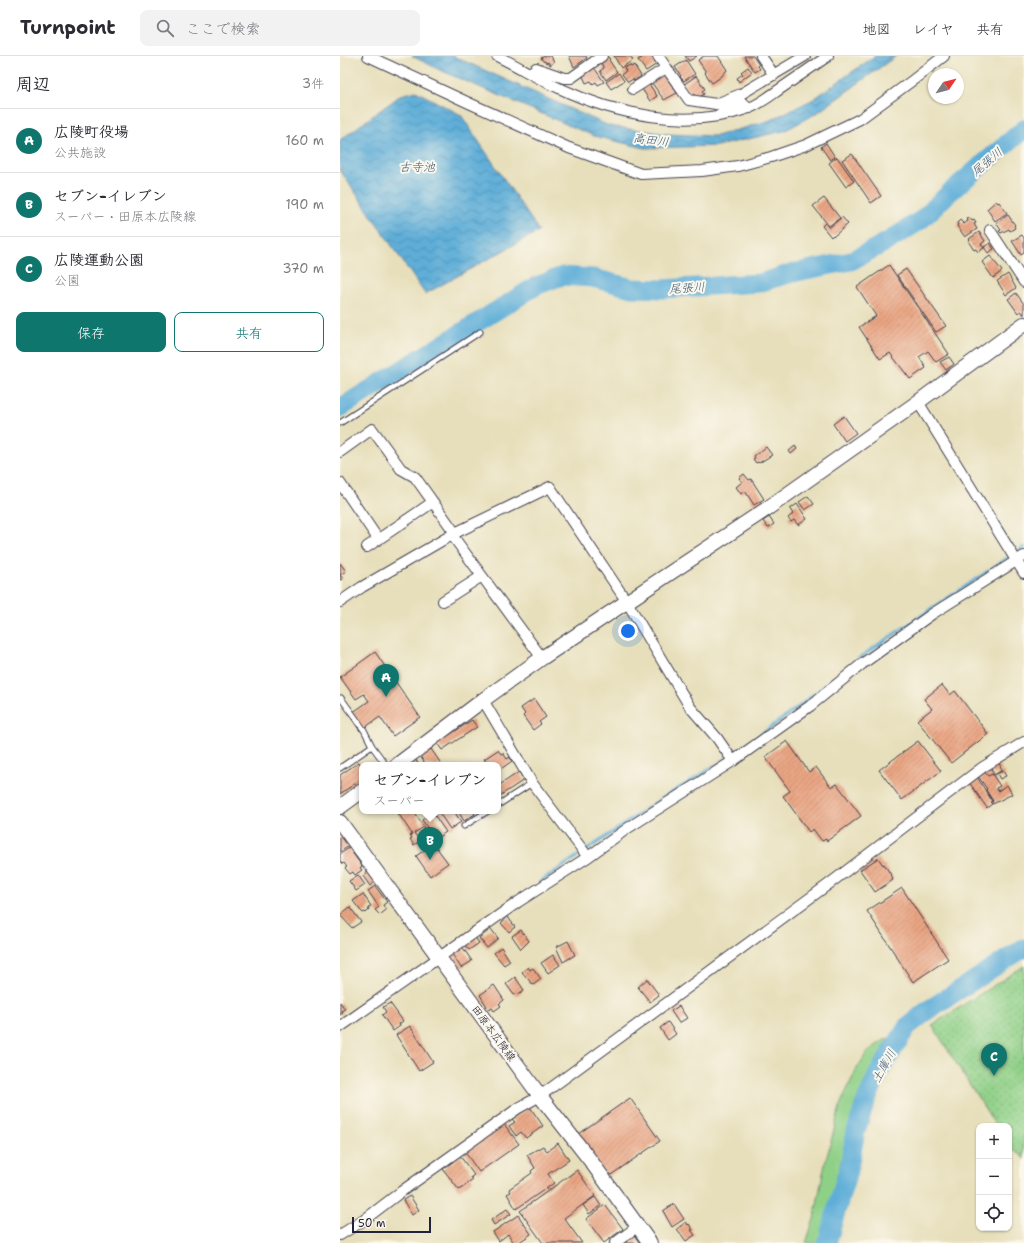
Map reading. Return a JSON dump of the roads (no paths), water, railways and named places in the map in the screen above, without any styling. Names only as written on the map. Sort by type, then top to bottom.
[{"type":"street","points":[[368,56],[469,104],[569,148],[634,172],[648,174],[702,171],[738,166],[806,145],[860,119],[944,56]]},
{"type":"street","points":[[497,56],[559,88],[589,101],[645,116],[672,118],[703,117],[728,114],[750,108],[828,56]]},
{"type":"street","points":[[530,73],[536,68],[564,78],[571,78],[602,56]]},
{"type":"street","points":[[658,56],[689,100],[716,104],[723,108],[740,102],[750,108]]},
{"type":"street","points":[[761,56],[774,75]]},
{"type":"street","points":[[716,104],[742,94],[805,56]]},
{"type":"street","points":[[633,89],[666,68]]},
{"type":"street","points":[[990,230],[1024,282]]},
{"type":"street","points":[[401,762],[483,700],[542,658],[741,527],[918,402],[1024,324]]},
{"type":"street","points":[[918,402],[1020,559],[1024,573]]},
{"type":"street","points":[[340,452],[372,429],[401,469],[415,477],[482,576],[542,658]]},
{"type":"street","points":[[340,483],[378,539]]},
{"type":"street","points":[[340,602],[362,587],[454,534],[550,487],[627,602],[690,707],[717,738],[734,761]]},
{"type":"street","points":[[367,546],[433,502]]},
{"type":"street","points":[[340,1028],[585,853],[628,828],[734,761],[810,706],[862,664],[983,581],[1020,559]]},
{"type":"street","points":[[443,601],[482,576]]},
{"type":"street","points":[[483,700],[532,783],[585,853]]},
{"type":"street","points":[[340,1235],[364,1220],[517,1109],[540,1096],[829,884],[983,767],[1024,742]]},
{"type":"street","points":[[340,807],[359,793]]},
{"type":"street","name":"田原本広陵線","points":[[340,822],[540,1096],[590,1160],[650,1243]]},
{"type":"street","points":[[615,1243],[638,1226]]},
{"type":"lane","points":[[340,423],[480,332]]},
{"type":"lane","points":[[340,699],[341,698],[364,730],[372,746],[384,762]]},
{"type":"lane","points":[[340,768],[372,746]]},
{"type":"lane","points":[[501,803],[532,783]]},
{"type":"lane","points":[[464,826],[483,814]]},
{"type":"water","name":"高田川","points":[[412,56],[453,56],[609,126],[667,134],[716,136],[768,121],[812,100],[875,56],[896,56],[817,113],[784,131],[717,146],[645,148],[594,136],[442,71]]},
{"type":"water","name":"古寺池","points":[[416,91],[461,115],[539,231],[425,294],[340,170],[340,140],[401,95]]},
{"type":"waterway","name":"尾張川","points":[[340,408],[536,286],[562,276],[593,278],[632,288],[662,289],[759,283],[792,273],[851,261],[890,240],[921,220],[949,193],[1024,129]]},
{"type":"waterway","points":[[540,882],[661,799],[727,759],[793,711],[866,653],[1024,547]]},
{"type":"waterway","name":"土庫川","points":[[827,1243],[849,1167],[856,1131],[865,1104],[878,1074],[907,1027],[928,1010],[1024,948]]},
{"type":"place","name":"広陵町役場","points":[[386,697]]},
{"type":"place","name":"セブン-イレブン","points":[[430,860]]},
{"type":"place","name":"広陵運動公園","points":[[994,1076]]}]
